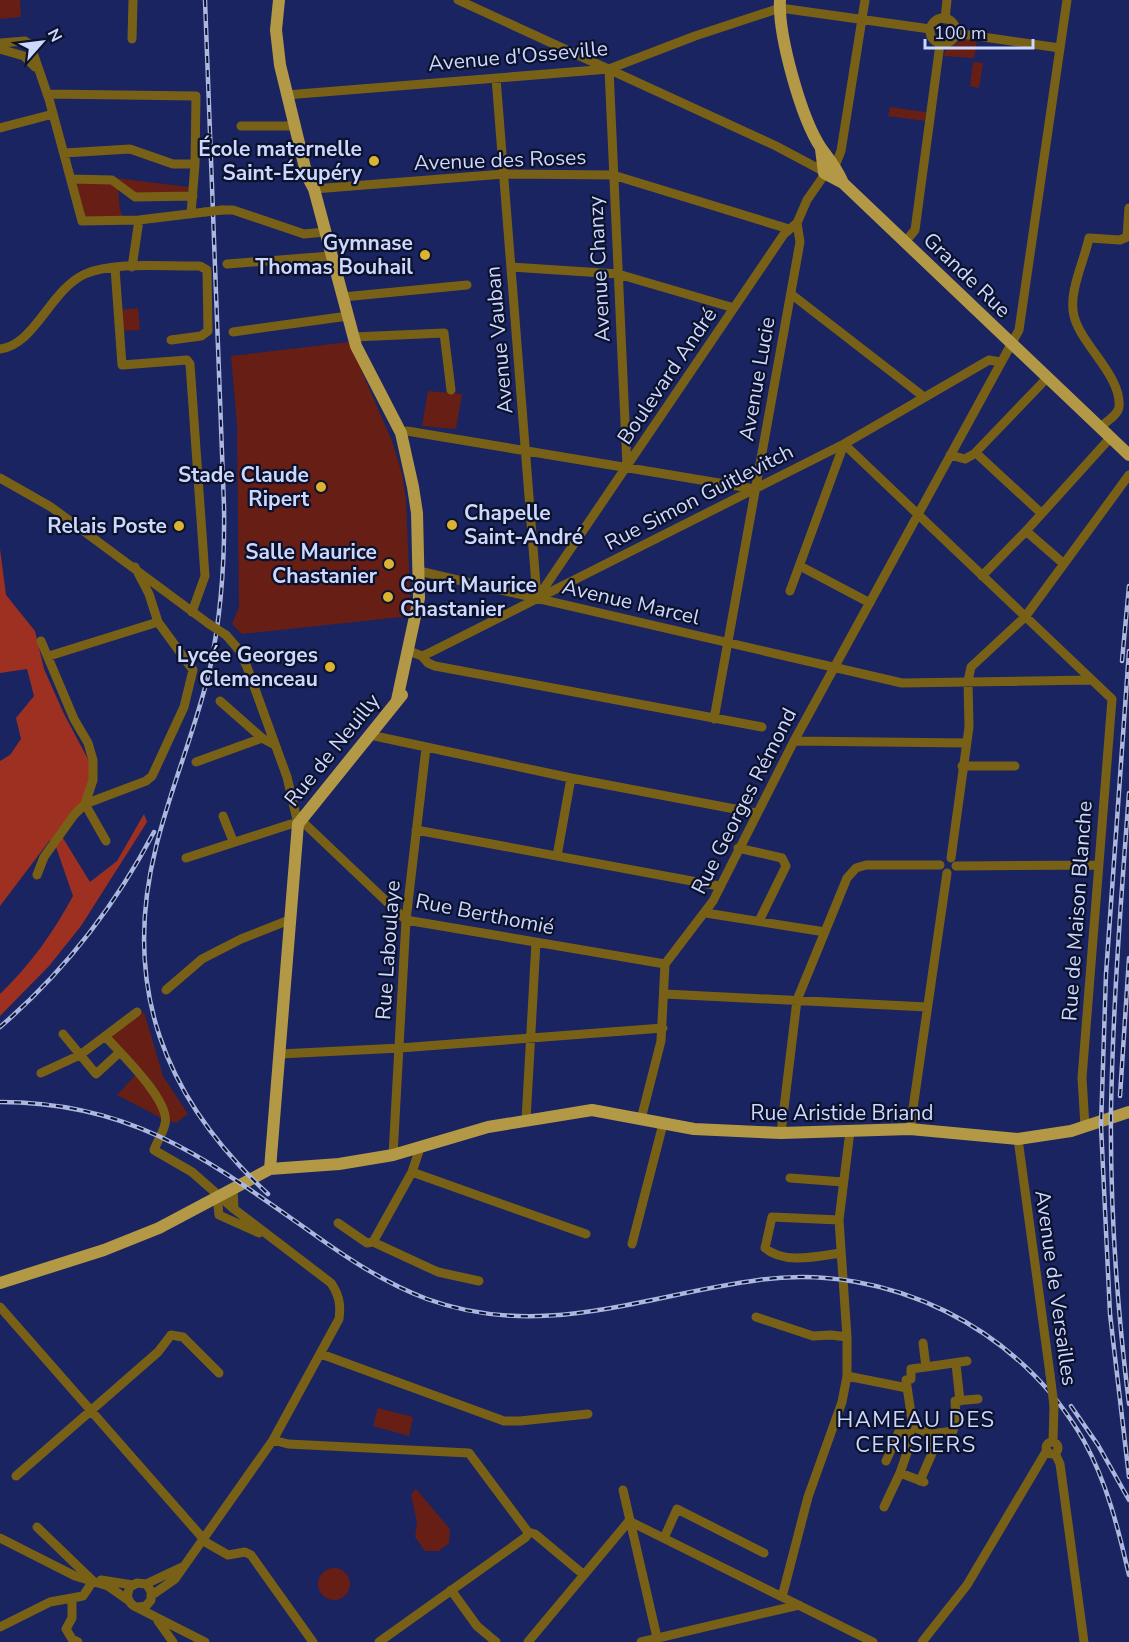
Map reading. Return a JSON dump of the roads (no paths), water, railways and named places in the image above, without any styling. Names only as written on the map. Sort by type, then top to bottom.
[{"type":"main road","name":"Rue de Neuilly","points":[[279,0],[276,30],[286,95],[307,168],[326,215],[324,229],[360,356],[401,433],[417,513],[419,571],[415,653],[402,694],[298,824]]},
{"type":"main road","points":[[780,4],[794,85],[828,169]]},
{"type":"main road","name":"Grande Rue","points":[[828,169],[1129,455]]},
{"type":"main road","points":[[0,1283],[104,1250],[159,1228],[217,1195],[270,1169],[298,824]]},
{"type":"main road","name":"Rue Aristide Briand","points":[[270,1169],[339,1164],[393,1155],[488,1127],[592,1110],[694,1129],[781,1133],[910,1129],[1018,1139],[1085,1127],[1129,1112]]},
{"type":"street","points":[[132,39],[133,0]]},
{"type":"street","points":[[458,0],[776,146],[807,163],[828,169]]},
{"type":"street","name":"Boulevard André","points":[[537,598],[734,308],[793,226],[807,200],[841,151],[865,0]]},
{"type":"street","points":[[945,19],[948,0]]},
{"type":"street","name":"Rue Georges Rémond","points":[[665,964],[697,921],[706,913],[794,741],[1010,342],[1019,330],[1067,0]]},
{"type":"street","points":[[780,4],[930,29]]},
{"type":"street","name":"Avenue d'Osseville","points":[[286,95],[609,69],[780,4]]},
{"type":"street","points":[[945,19],[954,26],[955,33],[948,43],[940,44],[931,37],[930,29],[934,22],[945,19]]},
{"type":"street","points":[[955,33],[1060,48]]},
{"type":"street","points":[[0,44],[25,41],[30,44],[53,114],[82,221],[139,220],[233,210],[304,234],[324,229]]},
{"type":"street","points":[[905,242],[915,230],[940,44]]},
{"type":"street","points":[[0,49],[24,56],[37,69]]},
{"type":"street","name":"Avenue Chanzy","points":[[609,69],[627,466]]},
{"type":"street","name":"Avenue Vauban","points":[[496,78],[537,598]]},
{"type":"street","points":[[47,94],[196,96],[195,164],[191,214]]},
{"type":"street","points":[[0,128],[53,114]]},
{"type":"street","points":[[242,126],[295,126]]},
{"type":"street","points":[[64,153],[129,149],[173,164],[195,164]]},
{"type":"street","name":"Avenue des Roses","points":[[317,188],[504,174],[613,175],[793,226]]},
{"type":"street","points":[[70,179],[107,178],[135,197],[193,196]]},
{"type":"street","points":[[1100,427],[1116,413],[1119,407],[1115,388],[1080,331],[1073,302],[1089,238],[1120,240],[1127,237],[1129,208]]},
{"type":"street","points":[[132,267],[139,220]]},
{"type":"street","name":"Avenue Lucie","points":[[714,719],[801,236],[793,226]]},
{"type":"street","points":[[227,264],[332,256]]},
{"type":"street","points":[[0,349],[8,349],[28,333],[61,290],[87,273],[132,267],[200,266],[207,270],[208,331],[201,336],[171,340]]},
{"type":"street","points":[[512,267],[618,274],[734,308]]},
{"type":"street","points":[[116,268],[122,364],[187,360],[190,364],[205,576],[192,612]]},
{"type":"street","points":[[343,297],[467,285]]},
{"type":"street","points":[[791,294],[924,397]]},
{"type":"street","points":[[233,332],[348,316]]},
{"type":"street","points":[[354,337],[444,333],[452,390]]},
{"type":"street","name":"Rue Simon Guitlevitch","points":[[415,653],[537,598],[844,444],[989,360],[1000,362]]},
{"type":"street","points":[[950,455],[964,459],[976,453],[1048,377]]},
{"type":"street","points":[[401,433],[407,431],[755,489]]},
{"type":"street","points":[[982,576],[1111,437]]},
{"type":"street","points":[[790,591],[844,444],[1090,680]]},
{"type":"street","points":[[976,453],[1041,513]]},
{"type":"street","points":[[947,873],[954,870],[970,706],[968,681],[971,667],[1025,617],[1129,475]]},
{"type":"street","points":[[0,478],[51,507],[135,567],[192,612],[226,635],[239,650],[287,777],[298,824],[186,858]]},
{"type":"street","points":[[1026,531],[1064,564]]},
{"type":"street","points":[[800,566],[870,603]]},
{"type":"street","points":[[37,875],[44,857],[74,815],[85,804],[146,781],[152,776],[184,707],[193,670],[158,622],[149,594],[135,567]]},
{"type":"street","name":"Avenue Marcel","points":[[419,571],[902,683],[1090,680]]},
{"type":"street","points":[[49,656],[158,622]]},
{"type":"street","points":[[41,641],[93,760],[93,780],[85,804],[106,841]]},
{"type":"street","points":[[415,653],[435,666],[762,727]]},
{"type":"street","name":"Rue de Maison Blanche","points":[[1085,1127],[1082,1078],[1097,865],[1112,699],[1090,680]]},
{"type":"street","points":[[220,701],[262,738],[275,745]]},
{"type":"street","points":[[370,735],[571,778],[756,813]]},
{"type":"street","points":[[196,762],[262,738]]},
{"type":"street","points":[[794,741],[966,743]]},
{"type":"street","name":"Rue Laboulaye","points":[[393,1155],[406,920],[426,748]]},
{"type":"street","points":[[963,766],[1015,766]]},
{"type":"street","points":[[557,856],[571,778]]},
{"type":"street","points":[[223,816],[233,842]]},
{"type":"street","name":"Rue Berthomié","points":[[298,824],[306,825],[406,920],[665,964]]},
{"type":"street","points":[[416,830],[719,886]]},
{"type":"street","points":[[738,848],[782,858],[786,866],[759,921]]},
{"type":"street","points":[[940,865],[944,859],[954,862],[1097,865]]},
{"type":"street","points":[[781,1133],[797,1000],[847,878],[856,868],[866,865],[940,865],[947,873],[910,1129]]},
{"type":"street","points":[[706,913],[825,932]]},
{"type":"street","points":[[166,990],[202,958],[241,939],[290,920]]},
{"type":"street","points":[[526,1120],[536,942]]},
{"type":"street","points":[[641,1119],[663,1028],[665,964]]},
{"type":"street","points":[[665,994],[927,1007]]},
{"type":"street","points":[[41,1073],[80,1055],[137,1012]]},
{"type":"street","points":[[280,1054],[400,1048],[663,1028]]},
{"type":"street","points":[[63,1034],[96,1074],[120,1052]]},
{"type":"street","points":[[105,1036],[159,1098],[165,1111],[165,1124],[153,1150],[192,1172],[270,1239],[331,1283],[340,1305],[339,1318],[273,1440],[175,1579],[138,1607]]},
{"type":"street","points":[[632,1244],[663,1124]]},
{"type":"street","points":[[782,1597],[807,1497],[842,1402],[847,1376],[847,1337],[839,1220],[850,1131]]},
{"type":"street","name":"Avenue de Versailles","points":[[1018,1139],[1054,1406],[1053,1442],[1058,1446],[1051,1451],[1060,1464],[1084,1642]]},
{"type":"street","points":[[373,1242],[412,1172],[420,1148]]},
{"type":"street","points":[[412,1172],[586,1234]]},
{"type":"street","points":[[790,1178],[843,1182]]},
{"type":"street","points":[[233,1188],[234,1209]]},
{"type":"street","points":[[217,1195],[219,1215]]},
{"type":"street","points":[[196,1207],[270,1239]]},
{"type":"street","points":[[839,1220],[772,1217],[765,1248],[770,1252],[798,1258],[841,1253]]},
{"type":"street","points":[[338,1223],[367,1243],[373,1242],[438,1272],[479,1281]]},
{"type":"street","points":[[0,1307],[202,1538],[228,1555],[245,1552],[251,1555],[313,1642]]},
{"type":"street","points":[[756,1317],[813,1336],[847,1337]]},
{"type":"street","points":[[16,1476],[158,1352],[171,1335],[183,1337],[219,1372]]},
{"type":"street","points":[[923,1343],[926,1367]]},
{"type":"street","points":[[321,1354],[504,1421],[588,1414]]},
{"type":"street","points":[[884,1507],[900,1473],[910,1444],[908,1382],[911,1369],[967,1361]]},
{"type":"street","points":[[956,1364],[960,1401]]},
{"type":"street","points":[[847,1376],[908,1382]]},
{"type":"street","points":[[886,1461],[900,1429],[931,1434],[953,1431],[956,1418],[955,1401],[978,1400]]},
{"type":"street","points":[[900,1473],[923,1482],[933,1450],[931,1434]]},
{"type":"street","points":[[273,1440],[288,1443],[469,1453],[528,1532],[535,1534],[584,1575]]},
{"type":"street","points":[[922,1642],[967,1585],[1051,1451]]},
{"type":"street","points":[[623,1490],[658,1640]]},
{"type":"street","points":[[664,1539],[677,1509],[764,1553]]},
{"type":"street","points":[[629,1521],[873,1642]]},
{"type":"street","points":[[528,1642],[629,1521]]},
{"type":"street","points":[[37,1527],[93,1581]]},
{"type":"street","points":[[379,1642],[526,1538],[528,1532]]},
{"type":"street","points":[[0,1538],[75,1576],[112,1588],[138,1607],[188,1637],[205,1642]]},
{"type":"street","points":[[93,1581],[106,1579],[133,1585],[146,1584],[182,1567]]},
{"type":"street","points":[[0,1627],[50,1602],[88,1592],[93,1581]]},
{"type":"street","points":[[146,1584],[154,1616],[173,1642]]},
{"type":"street","points":[[128,1600],[128,1591],[133,1585]]},
{"type":"street","points":[[451,1590],[477,1626],[496,1642]]},
{"type":"street","points":[[72,1598],[72,1618],[66,1629],[72,1639],[78,1642]]},
{"type":"street","points":[[641,1642],[658,1640],[799,1605]]},
{"type":"street","points":[[181,1642],[188,1637]]},
{"type":"railway","points":[[205,0],[224,506],[223,567],[220,608],[210,668],[156,847],[146,898],[144,947],[149,993],[160,1037],[178,1079],[202,1119],[232,1157],[268,1194]]},
{"type":"railway","points":[[1122,661],[1129,586]]},
{"type":"railway","points":[[1129,651],[1106,974],[1101,1126],[1110,1314],[1129,1477]]},
{"type":"railway","points":[[1129,793],[1115,991],[1111,1110],[1115,1257],[1129,1404]]},
{"type":"railway","points":[[0,1027],[46,984],[86,937],[122,886],[154,832]]},
{"type":"railway","points":[[1120,1096],[1129,958]]},
{"type":"railway","points":[[0,1102],[46,1105],[88,1112],[127,1123],[163,1138],[233,1178],[364,1268],[427,1299],[470,1311],[512,1316],[593,1311],[759,1280],[807,1277],[855,1282],[902,1293],[946,1311],[987,1336],[1024,1366],[1057,1401],[1084,1441],[1099,1473],[1116,1523],[1129,1575]]},
{"type":"railway","points":[[1071,1406],[1098,1445],[1129,1500]]},
{"type":"place","name":"École maternelle Saint-Éxupéry","points":[[374,161]]},
{"type":"place","name":"Gymnase Thomas Bouhail","points":[[425,255]]},
{"type":"place","name":"Stade Claude Ripert","points":[[321,487]]},
{"type":"place","name":"Chapelle Saint-André","points":[[452,525]]},
{"type":"place","name":"Relais Poste","points":[[179,526]]},
{"type":"place","name":"Salle Maurice Chastanier","points":[[389,564]]},
{"type":"place","name":"Court Maurice Chastanier","points":[[388,597]]},
{"type":"place","name":"Lycée Georges Clemenceau","points":[[330,667]]},
{"type":"district","name":"HAMEAU DES CERISIERS","points":[[916,1432]]}]
